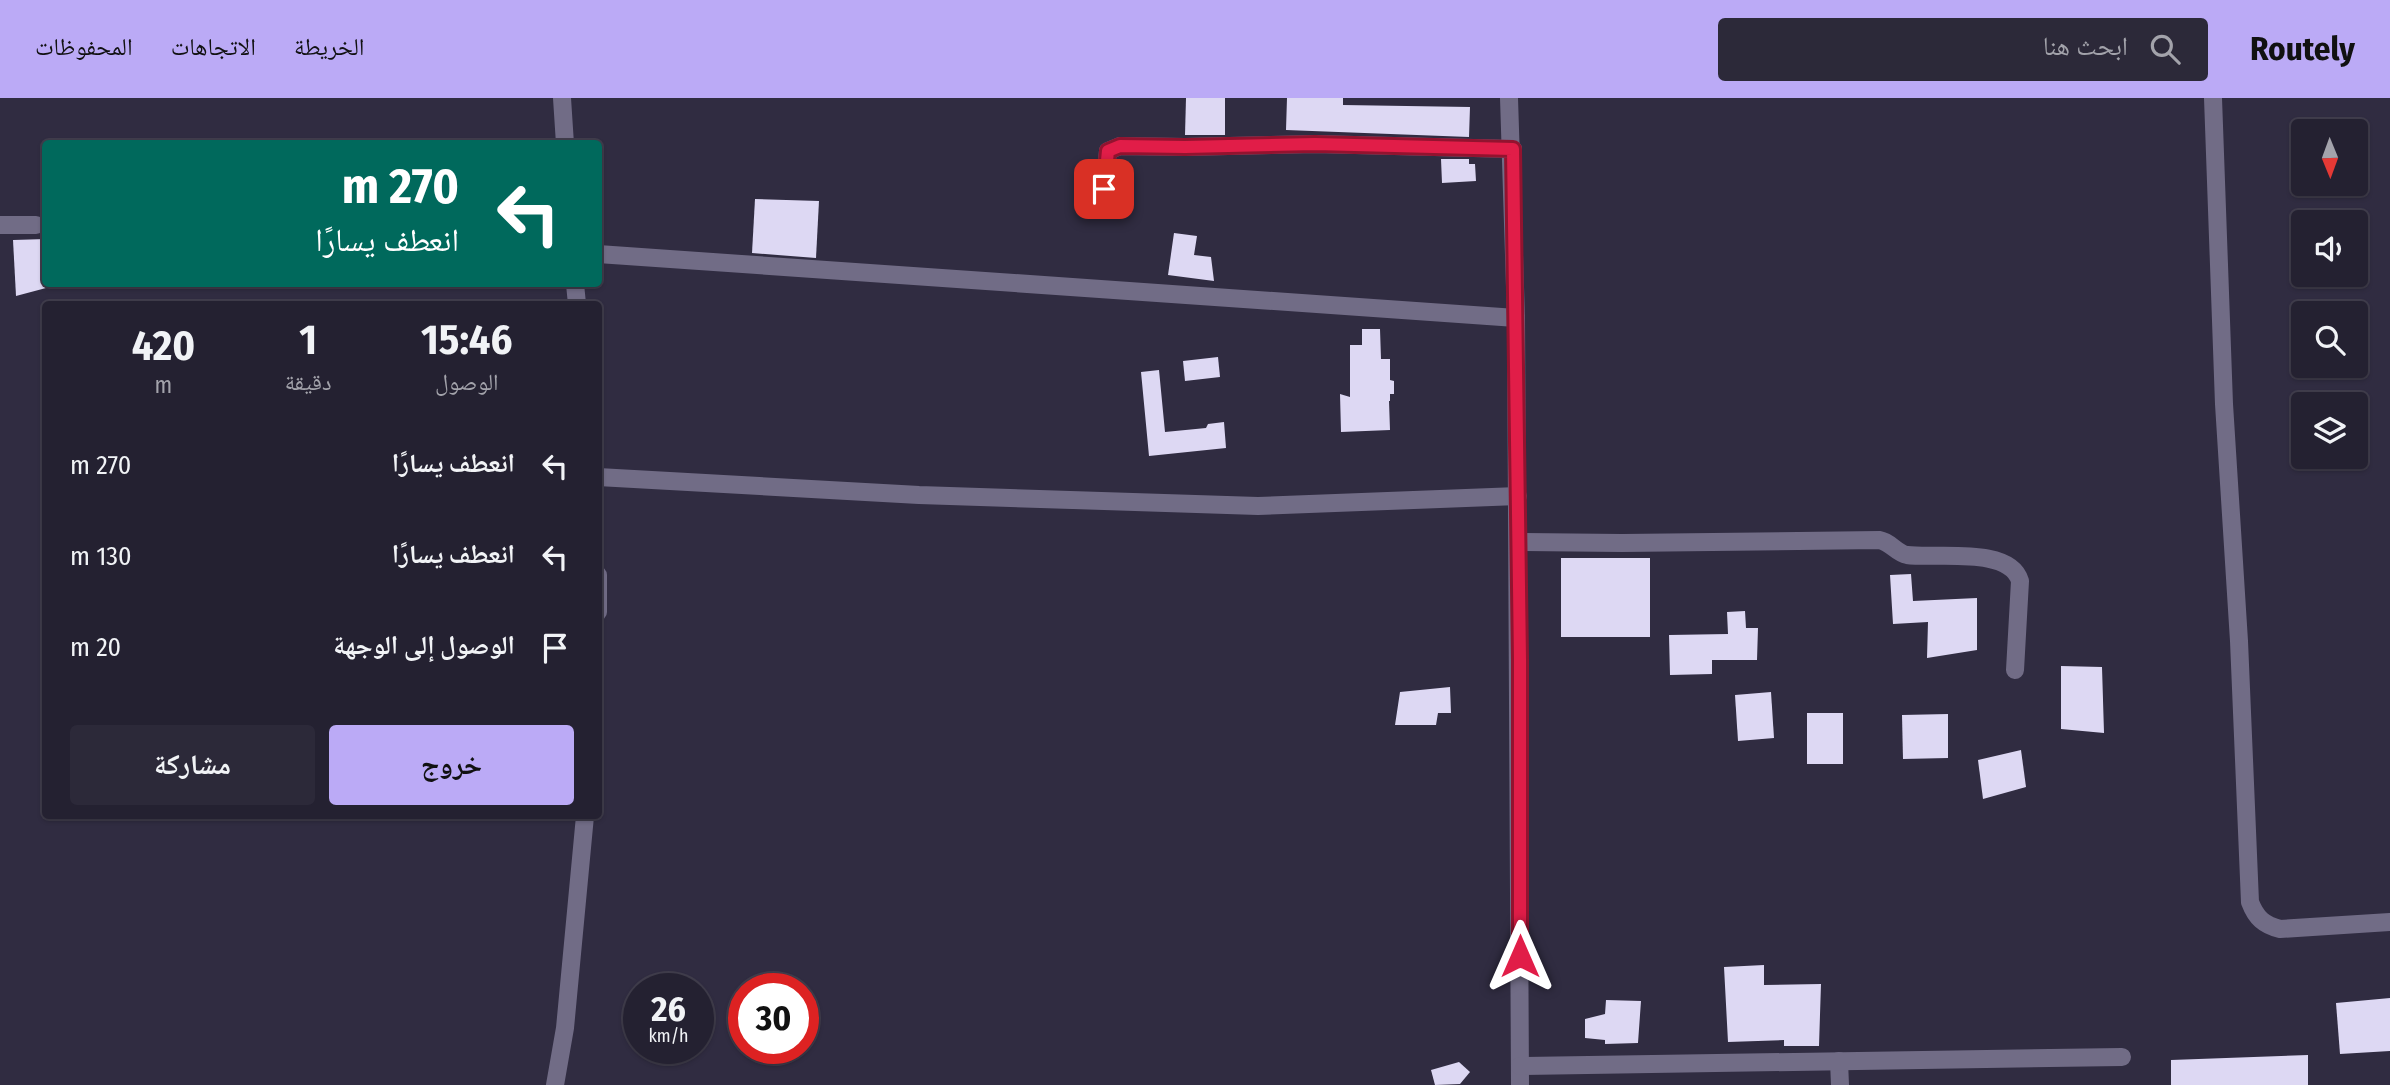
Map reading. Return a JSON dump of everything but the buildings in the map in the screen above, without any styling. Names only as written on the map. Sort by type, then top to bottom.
[{"type":"street","points":[[562,98],[565,140]]},
{"type":"street","points":[[1509,98],[1513,149],[1518,496],[1520,1085]]},
{"type":"street","points":[[2213,98],[2224,404],[2238,616],[2250,902],[2263,923],[2280,929],[2390,922]]},
{"type":"street","points":[[1102,206],[1108,151],[1120,146],[1315,144],[1513,149]]},
{"type":"street","points":[[0,225],[36,226]]},
{"type":"street","points":[[602,254],[1516,318]]},
{"type":"street","points":[[602,477],[919,495],[1258,506],[1518,496]]},
{"type":"street","points":[[1518,542],[1879,540],[1886,541],[1903,555],[1971,556],[1999,562],[2009,565],[2018,574],[2020,581],[2015,670]]},
{"type":"street","points":[[555,1085],[565,1028],[585,819]]},
{"type":"street","points":[[1520,1066],[2122,1057]]},
{"type":"street","points":[[1839,1061],[1840,1085]]},
{"type":"route","points":[[1104,189],[1108,151],[1120,146],[1315,144],[1513,149],[1520,659],[1520,956]]}]
